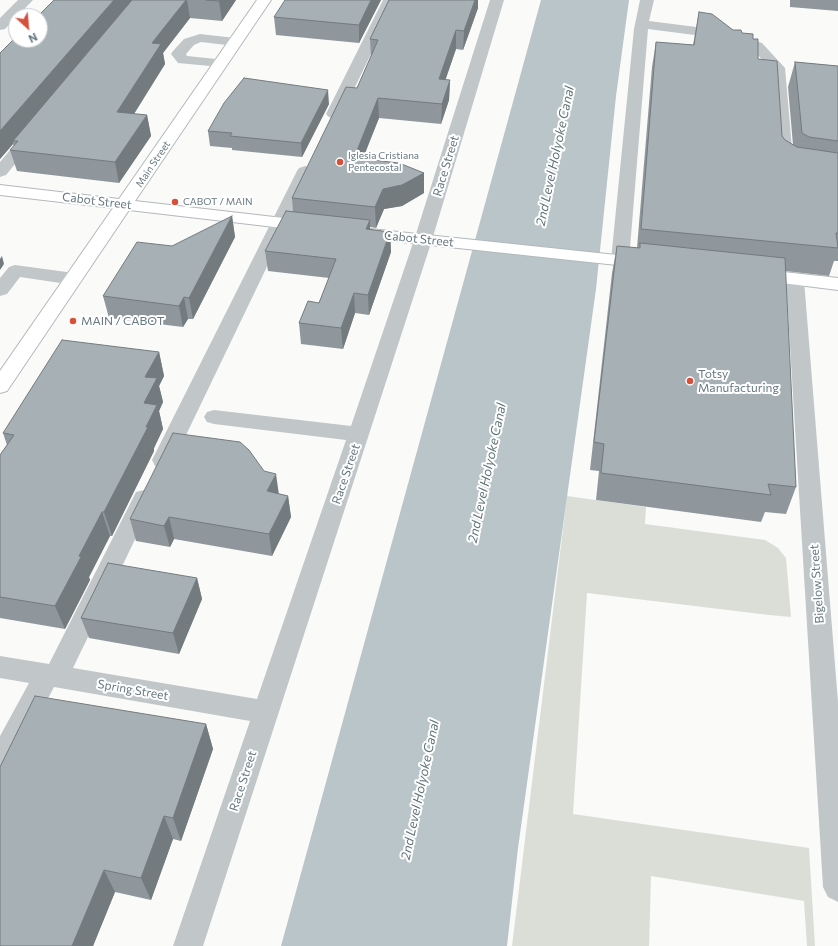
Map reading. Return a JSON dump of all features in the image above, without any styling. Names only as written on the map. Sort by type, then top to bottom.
[{"type":"main road","name":"Main Street","points":[[3,375],[74,279],[264,0]]},
{"type":"main road","name":"Cabot Street","points":[[0,190],[325,228]]},
{"type":"main road","name":"Cabot Street","points":[[348,231],[662,265]]},
{"type":"main road","points":[[736,273],[838,284]]},
{"type":"street","points":[[0,26],[26,0]]},
{"type":"street","points":[[327,128],[390,0]]},
{"type":"street","name":"Race Street","points":[[188,946],[359,434],[431,241],[494,0]]},
{"type":"street","points":[[615,260],[642,24],[647,0]]},
{"type":"street","points":[[642,24],[720,34],[756,46],[778,68],[785,162],[796,169],[838,175]]},
{"type":"street","points":[[221,63],[183,60],[178,54],[189,42],[200,38],[235,42]]},
{"type":"street","points":[[0,172],[40,125]]},
{"type":"street","points":[[0,763],[52,676],[154,478],[313,156]]},
{"type":"street","points":[[0,290],[15,271],[74,279]]},
{"type":"street","name":"Bigelow Street","points":[[796,280],[832,715],[838,887]]},
{"type":"street","points":[[214,417],[359,434]]},
{"type":"street","name":"Spring Street","points":[[0,667],[266,712]]},
{"type":"shaded area","points":[[567,496],[646,507],[645,524],[765,540],[778,548],[786,558],[791,617],[587,593],[573,814],[809,848],[815,946],[807,946],[804,901],[651,876],[649,946],[512,946]]},
{"type":"water","name":"2nd Level Holyoke Canal","points":[[541,0],[629,0],[616,96],[596,289],[518,848],[507,946],[281,946]]},
{"type":"building","points":[[54,0],[114,0],[0,131],[0,53],[8,45],[8,48],[48,48],[48,8],[46,8]]},
{"type":"building","points":[[132,0],[186,0],[152,43],[161,44],[117,112],[147,115],[115,162],[10,150],[18,141],[13,141]]},
{"type":"building","points":[[285,0],[371,0],[359,25],[274,17]]},
{"type":"building","points":[[389,0],[475,0],[464,31],[456,30],[439,79],[450,80],[442,104],[378,98],[354,158],[399,163],[424,173],[402,185],[383,189],[375,207],[292,198],[346,87],[357,88],[378,40],[370,39]]},
{"type":"building","points":[[699,12],[712,14],[733,30],[741,30],[742,33],[753,34],[753,39],[758,39],[758,59],[777,61],[782,136],[785,140],[797,147],[838,153],[838,233],[836,233],[838,248],[641,229],[656,42],[694,45]]},
{"type":"building","points":[[795,62],[838,66],[838,141],[809,137],[802,133]]},
{"type":"building","points":[[244,78],[328,90],[301,143],[230,136],[232,133],[208,131],[224,103]]},
{"type":"building","points":[[286,211],[370,220],[366,229],[390,232],[368,295],[354,293],[341,328],[299,323],[308,301],[319,303],[336,259],[265,251]]},
{"type":"building","points":[[232,216],[189,298],[184,297],[179,306],[103,296],[137,242],[172,246]]},
{"type":"building","name":"Totsy Manufacturing","points":[[640,243],[785,258],[796,487],[768,484],[771,495],[601,473],[604,444],[594,442],[617,246],[640,248]]},
{"type":"building","points":[[62,340],[159,352],[145,377],[157,378],[144,403],[157,405],[146,427],[148,427],[104,512],[102,512],[79,556],[81,557],[55,606],[0,597],[0,455],[14,435],[3,433]]},
{"type":"building","points":[[173,433],[240,442],[249,450],[264,471],[276,474],[267,491],[288,496],[269,534],[169,517],[164,526],[130,519]]},
{"type":"building","points":[[108,563],[197,578],[173,633],[81,618]]},
{"type":"building","points":[[35,696],[206,724],[173,818],[164,816],[141,878],[104,870],[72,946],[0,946],[0,767]]},
{"type":"place","name":"Iglesia Cristiana Pentecostal","points":[[340,162]]},
{"type":"place","name":"CABOT / MAIN","points":[[175,202]]},
{"type":"place","name":"MAIN / CABOT","points":[[73,321]]},
{"type":"place","name":"Totsy Manufacturing","points":[[690,381]]}]
